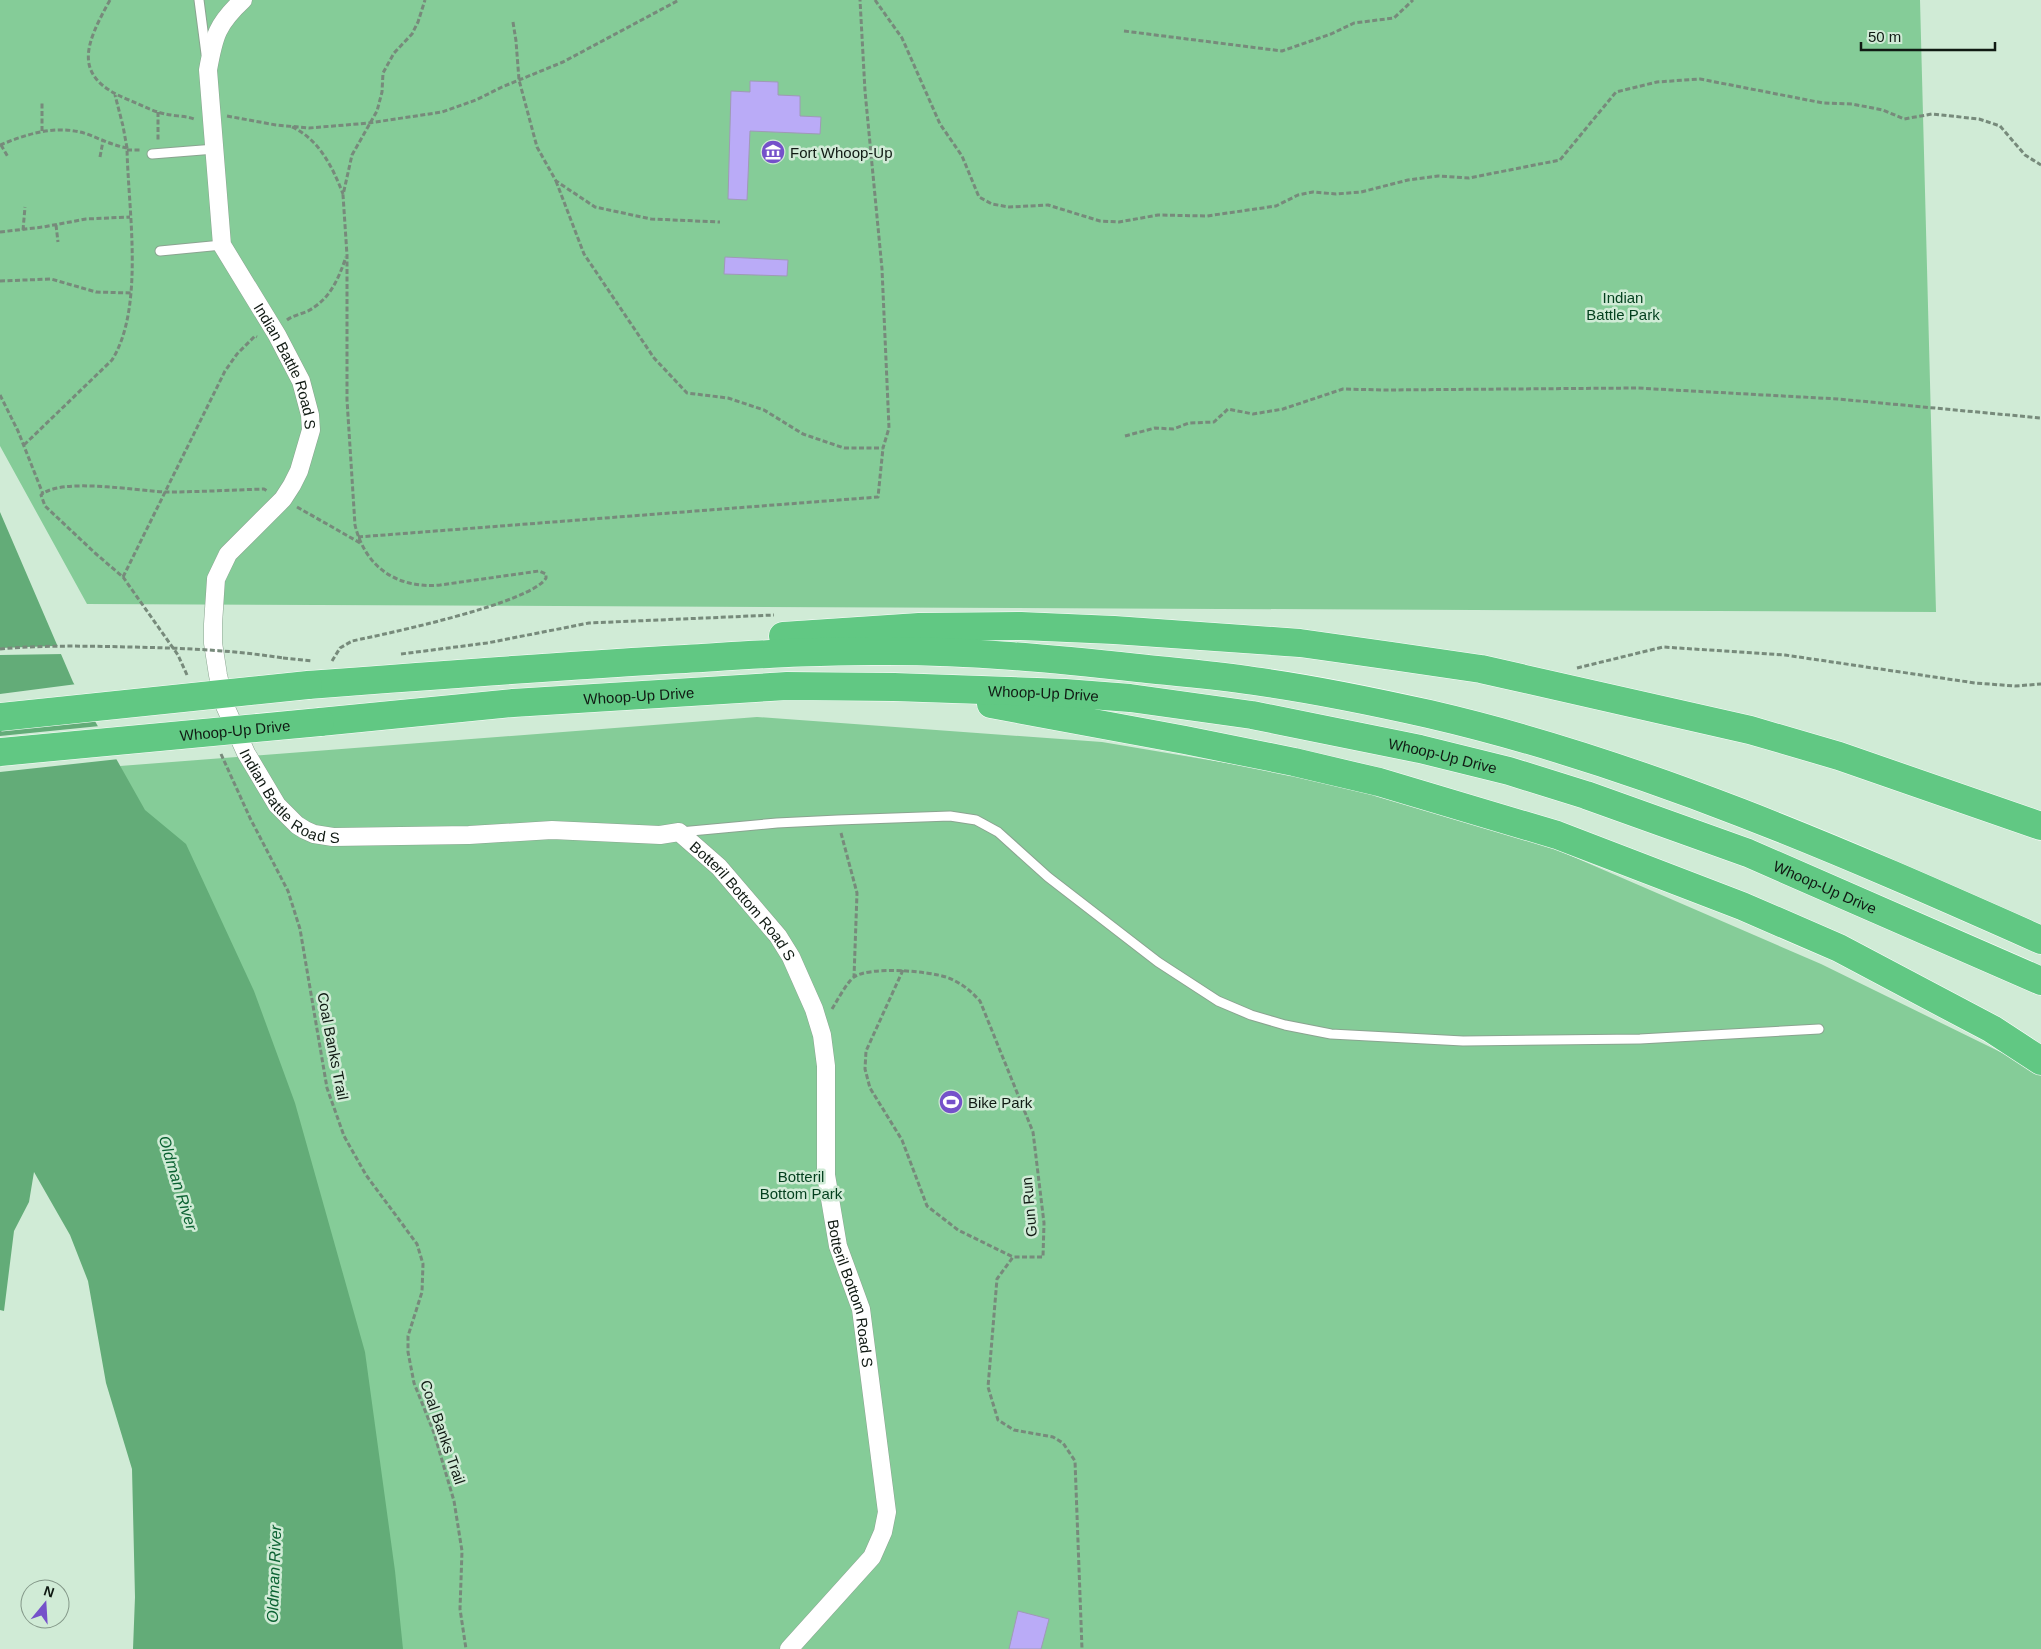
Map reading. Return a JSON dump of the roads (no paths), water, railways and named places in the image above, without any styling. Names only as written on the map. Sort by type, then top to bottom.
[{"type":"highway","points":[[308,685],[487,659],[580,650],[919,627],[1021,626],[1114,630],[1300,643],[1481,669],[1750,730],[1839,756],[2041,826]]},
{"type":"highway","points":[[0,717],[308,685],[513,669],[787,653],[889,651],[970,654],[1074,661],[1253,680],[1342,696],[1434,716],[1605,763],[1767,823],[1926,889],[2041,940]]},
{"type":"highway","name":"Whoop-Up Drive","points":[[0,752],[513,703],[787,686],[894,686],[1065,693],[1130,698],[1252,715],[1429,751],[1509,771],[1586,795],[1748,853],[2041,981]]},
{"type":"highway","points":[[894,686],[1294,762],[1396,787],[1557,835],[1742,906],[1839,948],[1992,1029],[2041,1061]]},
{"type":"street","name":"Indian Battle Road S","points":[[243,0],[221,23],[212,45],[208,70],[222,245],[278,335],[301,381],[310,415],[311,430],[299,471],[283,499],[228,554],[222,565],[215,587],[212,624],[213,643],[225,706],[246,753],[276,805],[297,825],[314,834],[333,837],[552,830],[660,835],[679,832]]},
{"type":"street","name":"Botteril Bottom Road S","points":[[679,832],[718,866],[778,936],[791,957],[814,1008],[822,1035],[826,1066],[826,1175],[838,1246],[861,1309],[886,1512],[883,1532],[872,1557],[789,1649]]},
{"type":"lane","points":[[199,0],[208,70]]},
{"type":"lane","points":[[152,154],[214,149]]},
{"type":"lane","points":[[160,251],[222,245]]},
{"type":"lane","points":[[679,832],[777,823],[838,820],[950,816],[976,820],[998,832],[1048,876],[1158,962],[1218,1001],[1251,1015],[1285,1025],[1331,1034],[1463,1041],[1640,1040],[1819,1029]]},
{"type":"water","name":"Oldman River","points":[[0,512],[73,682],[145,810],[186,844],[254,991],[295,1103],[365,1352],[395,1571],[403,1649],[133,1649],[135,1597],[132,1469],[106,1383],[88,1281],[70,1235],[34,1172],[29,1202],[14,1231],[4,1311],[0,1310]]},
{"type":"place","name":"Fort Whoop-Up","points":[[773,152]]},
{"type":"place","name":"Bike Park","points":[[951,1102]]},
{"type":"park label","name":"Indian Battle Park","points":[[1623,306]]},
{"type":"park label","name":"Botteril Bottom Park","points":[[801,1184]]}]
